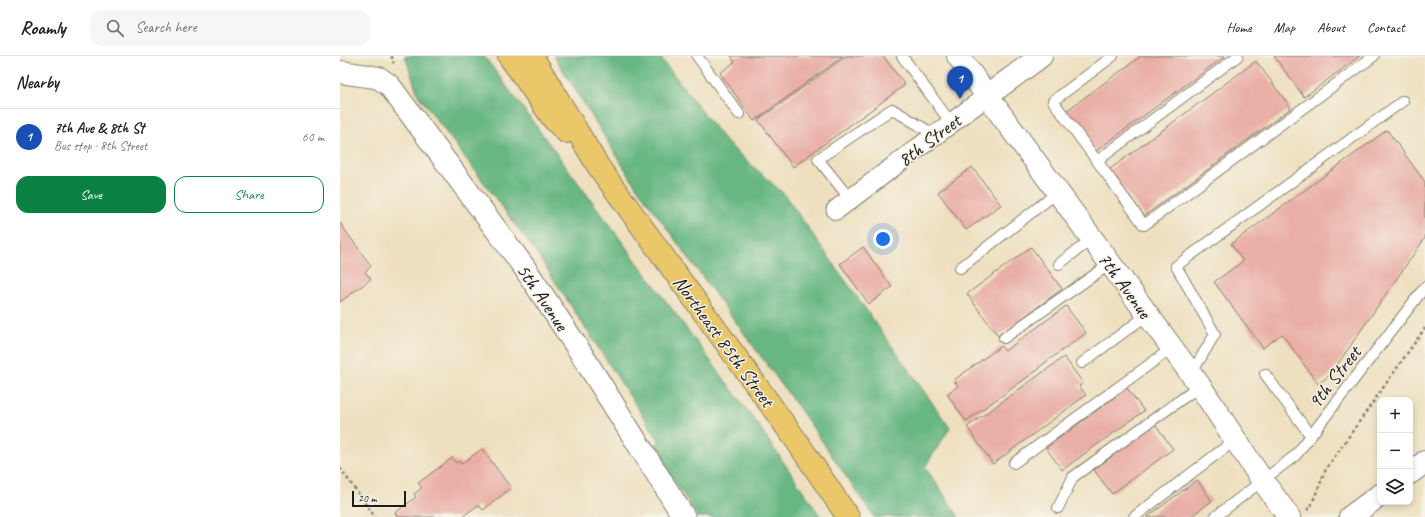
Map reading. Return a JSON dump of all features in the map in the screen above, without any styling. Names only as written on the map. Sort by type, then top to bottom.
[{"type":"main road","name":"Northeast 85th Street","points":[[509,56],[554,120],[598,166]]},
{"type":"main road","name":"Northeast 85th Street","points":[[532,56],[598,166],[798,443],[848,517]]},
{"type":"street","name":"7th Avenue","points":[[958,56],[1195,380],[1262,480],[1289,517]]},
{"type":"street","name":"8th Street","points":[[843,204],[1041,56]]},
{"type":"street","name":"5th Avenue","points":[[340,72],[379,78],[389,85],[524,267],[577,347],[684,517]]},
{"type":"street","points":[[1413,471],[1425,462]]},
{"type":"street","points":[[1350,517],[1377,497]]},
{"type":"lane","points":[[697,56],[739,114]]},
{"type":"lane","points":[[902,56],[950,123]]},
{"type":"lane","points":[[1114,56],[1054,101],[1144,225],[1374,56]]},
{"type":"lane","points":[[1097,161],[1238,56]]},
{"type":"lane","points":[[1058,508],[1073,477],[1195,380],[1215,334],[1176,266],[1403,102]]},
{"type":"lane","points":[[843,204],[818,159],[892,109],[935,135]]},
{"type":"lane","points":[[960,268],[1058,192]]},
{"type":"lane","points":[[1059,264],[1092,239]]},
{"type":"lane","points":[[1004,338],[1110,264]]},
{"type":"lane","name":"9th Street","points":[[1215,517],[1296,455],[1425,287]]},
{"type":"lane","points":[[1082,363],[1147,315]]},
{"type":"lane","points":[[1014,463],[1172,348]]},
{"type":"lane","points":[[1265,374],[1311,436]]},
{"type":"lane","points":[[1134,517],[1235,440]]},
{"type":"path","points":[[1311,506],[1326,469],[1425,328]]},
{"type":"path","points":[[340,468],[375,517]]},
{"type":"green space","points":[[405,56],[484,56],[756,422],[821,517],[698,517],[652,446],[660,442],[533,248],[418,95]]},
{"type":"green space","points":[[554,56],[659,56],[726,142],[784,194],[950,428],[925,467],[959,517],[874,517],[804,415],[635,185]]},
{"type":"building","points":[[731,56],[843,56],[754,121],[720,73],[735,62]]},
{"type":"building","points":[[846,56],[883,56],[905,85],[793,167],[758,120]]},
{"type":"building","points":[[1141,56],[1225,56],[1096,151],[1066,111]]},
{"type":"building","points":[[1274,56],[1360,56],[1304,97]]},
{"type":"building","points":[[1256,61],[1291,108],[1144,216],[1110,169]]},
{"type":"building","points":[[1387,130],[1425,182],[1425,238],[1330,375],[1318,384],[1282,334],[1263,348],[1214,282],[1243,261],[1231,244]]},
{"type":"building","points":[[972,167],[1001,205],[966,230],[938,192]]},
{"type":"building","points":[[340,223],[371,266],[365,272],[371,279],[340,302]]},
{"type":"building","points":[[863,247],[892,287],[869,304],[840,264]]},
{"type":"building","points":[[1031,247],[1062,289],[998,336],[967,294]]},
{"type":"building","points":[[1066,306],[1086,333],[1038,368],[1039,369],[966,421],[947,394],[958,386],[954,380],[1001,346],[1005,351]]},
{"type":"building","points":[[1064,357],[1083,383],[1079,386],[1086,395],[993,464],[967,427]]},
{"type":"building","points":[[1127,388],[1144,411],[1062,470],[1046,448]]},
{"type":"building","points":[[1155,424],[1173,449],[1112,494],[1094,470]]},
{"type":"building","points":[[482,449],[511,488],[483,510],[478,505],[462,517],[398,517],[395,513],[416,497],[414,494],[422,488],[418,483],[452,458],[456,463],[459,461],[461,464]]},
{"type":"building","points":[[1197,480],[1212,501],[1190,517],[1147,517]]},
{"type":"place","name":"7th Ave & 8th St","points":[[960,99]]}]
